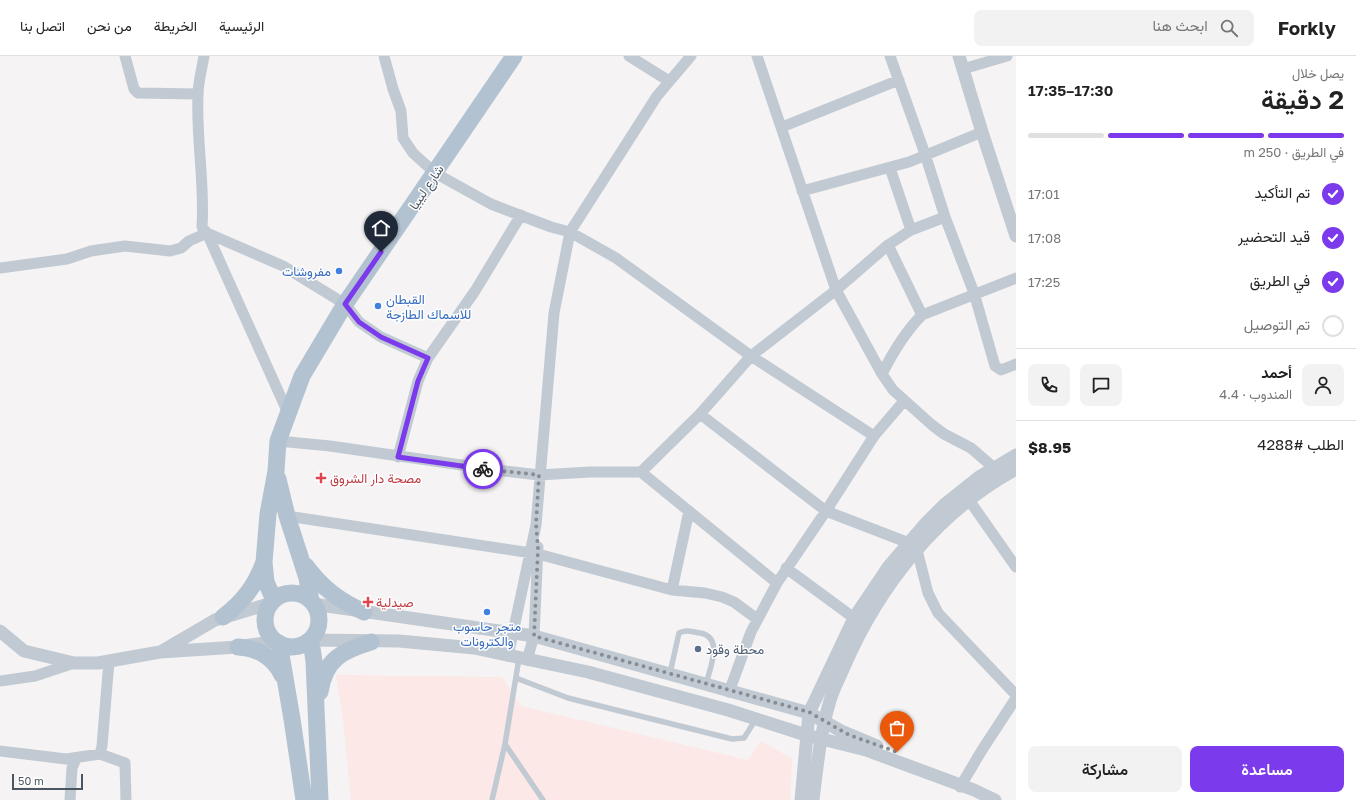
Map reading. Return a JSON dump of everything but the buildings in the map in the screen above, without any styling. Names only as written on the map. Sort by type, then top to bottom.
[{"type":"main road","name":"شارع ليبيا","points":[[276,471],[278,441],[302,376],[345,304],[514,56]]},
{"type":"main road","points":[[276,471],[287,516],[307,578],[312,602],[319,620],[317,631],[309,641],[294,647],[277,642],[271,637],[266,626],[266,614],[273,602],[289,593],[301,595],[312,602]]},
{"type":"main road","points":[[273,602],[266,582],[264,562],[268,514],[276,471]]},
{"type":"main road","points":[[298,552],[310,571],[325,588],[350,606],[364,612]]},
{"type":"main road","points":[[223,617],[248,593],[259,575],[264,562]]},
{"type":"main road","points":[[309,641],[314,654],[320,800]]},
{"type":"main road","points":[[277,642],[285,681],[304,800]]},
{"type":"main road","points":[[317,714],[321,687],[328,666],[342,653],[371,642]]},
{"type":"main road","points":[[238,647],[248,648],[267,656],[278,667],[285,681]]},
{"type":"street","points":[[125,56],[134,89],[138,93],[198,94]]},
{"type":"street","points":[[204,56],[198,94],[199,143],[203,178],[202,227],[207,234],[288,413]]},
{"type":"street","points":[[384,56],[401,111],[403,138],[413,153],[435,173],[491,204],[570,232],[616,258],[751,356],[874,436]]},
{"type":"street","points":[[628,56],[669,81]]},
{"type":"street","points":[[518,658],[534,636],[534,554],[539,475],[554,313],[570,232],[657,96],[691,56]]},
{"type":"street","points":[[757,56],[836,290],[882,374],[893,390],[904,401],[944,434],[971,448],[993,467]]},
{"type":"street","points":[[890,56],[925,154],[945,217],[974,293],[995,366],[1002,370],[1016,364]]},
{"type":"street","points":[[959,56],[1016,236]]},
{"type":"street","points":[[963,70],[1007,56]]},
{"type":"street","points":[[782,127],[899,80]]},
{"type":"street","points":[[802,191],[909,162],[925,154],[982,132]]},
{"type":"street","points":[[890,168],[911,230]]},
{"type":"street","points":[[398,457],[418,381],[428,358],[475,291],[521,215]]},
{"type":"street","points":[[641,472],[700,414],[751,356],[836,290],[888,246],[911,230],[945,217]]},
{"type":"street","points":[[0,268],[67,259],[91,251],[125,246],[170,251],[181,248],[189,241],[207,234],[283,266],[345,304],[359,322],[381,337],[428,358]]},
{"type":"street","points":[[888,246],[922,315]]},
{"type":"street","points":[[882,374],[896,347],[922,315],[974,293],[1016,278]]},
{"type":"street","points":[[729,692],[757,620],[786,568],[826,511],[874,436],[904,401]]},
{"type":"street","points":[[700,414],[826,511],[913,547],[928,592],[938,613],[1016,695]]},
{"type":"street","points":[[278,441],[330,446],[398,457],[539,475],[590,472],[641,472],[777,583]]},
{"type":"street","points":[[813,800],[825,721],[833,693],[869,614],[936,513],[993,467],[1016,454]]},
{"type":"street","points":[[801,800],[809,712],[854,618],[886,570],[970,500],[1016,469]]},
{"type":"street","points":[[970,500],[1016,568]]},
{"type":"street","points":[[672,590],[689,511]]},
{"type":"street","points":[[287,516],[534,554],[672,590],[705,593],[722,597],[734,602],[757,620]]},
{"type":"street","points":[[518,658],[514,633],[534,554]]},
{"type":"street","points":[[786,568],[854,618]]},
{"type":"street","points":[[160,652],[200,628],[223,617],[273,602]]},
{"type":"street","points":[[312,602],[364,612],[534,636],[670,673],[729,692],[809,712],[849,735],[897,752],[995,800]]},
{"type":"street","points":[[0,631],[24,651],[74,663]]},
{"type":"street","points":[[309,641],[433,644],[474,648],[625,681],[806,735],[866,750],[962,783]]},
{"type":"street","points":[[0,681],[35,676],[74,663],[109,661],[160,652],[238,647],[277,642]]},
{"type":"street","points":[[100,754],[102,746],[109,661]]},
{"type":"street","points":[[962,783],[1016,698]]},
{"type":"street","points":[[0,751],[76,759],[100,754],[125,763],[126,800]]},
{"type":"street","points":[[70,800],[72,768],[76,759]]},
{"type":"lane","points":[[670,673],[679,633],[685,630],[707,634],[715,647],[706,684]]},
{"type":"lane","points":[[492,800],[505,744],[518,658]]},
{"type":"lane","points":[[516,678],[546,691],[568,698],[732,739],[744,738],[756,719]]},
{"type":"lane","points":[[505,744],[543,800]]},
{"type":"shaded area","points":[[336,675],[502,677],[521,706],[748,760],[761,741],[792,759],[790,800],[351,800],[343,718]]},
{"type":"way so far","points":[[483,469],[539,475],[536,524],[538,549],[534,636],[670,673],[729,692],[809,712],[849,735],[897,752]]},
{"type":"place","name":"مفروشات","points":[[339,271]]},
{"type":"place","name":"القبطان للاسماك الطازجة","points":[[378,306]]},
{"type":"place","name":"مصحة دار الشروق","points":[[321,478]]},
{"type":"place","name":"صيدلية","points":[[368,602]]},
{"type":"place","name":"متجر حاسوب والكترونات","points":[[487,612]]},
{"type":"place","name":"محطة وقود","points":[[698,649]]},
{"type":"route","points":[[381,252],[345,304],[359,322],[381,337],[428,358],[418,381],[398,457],[483,469]]}]
